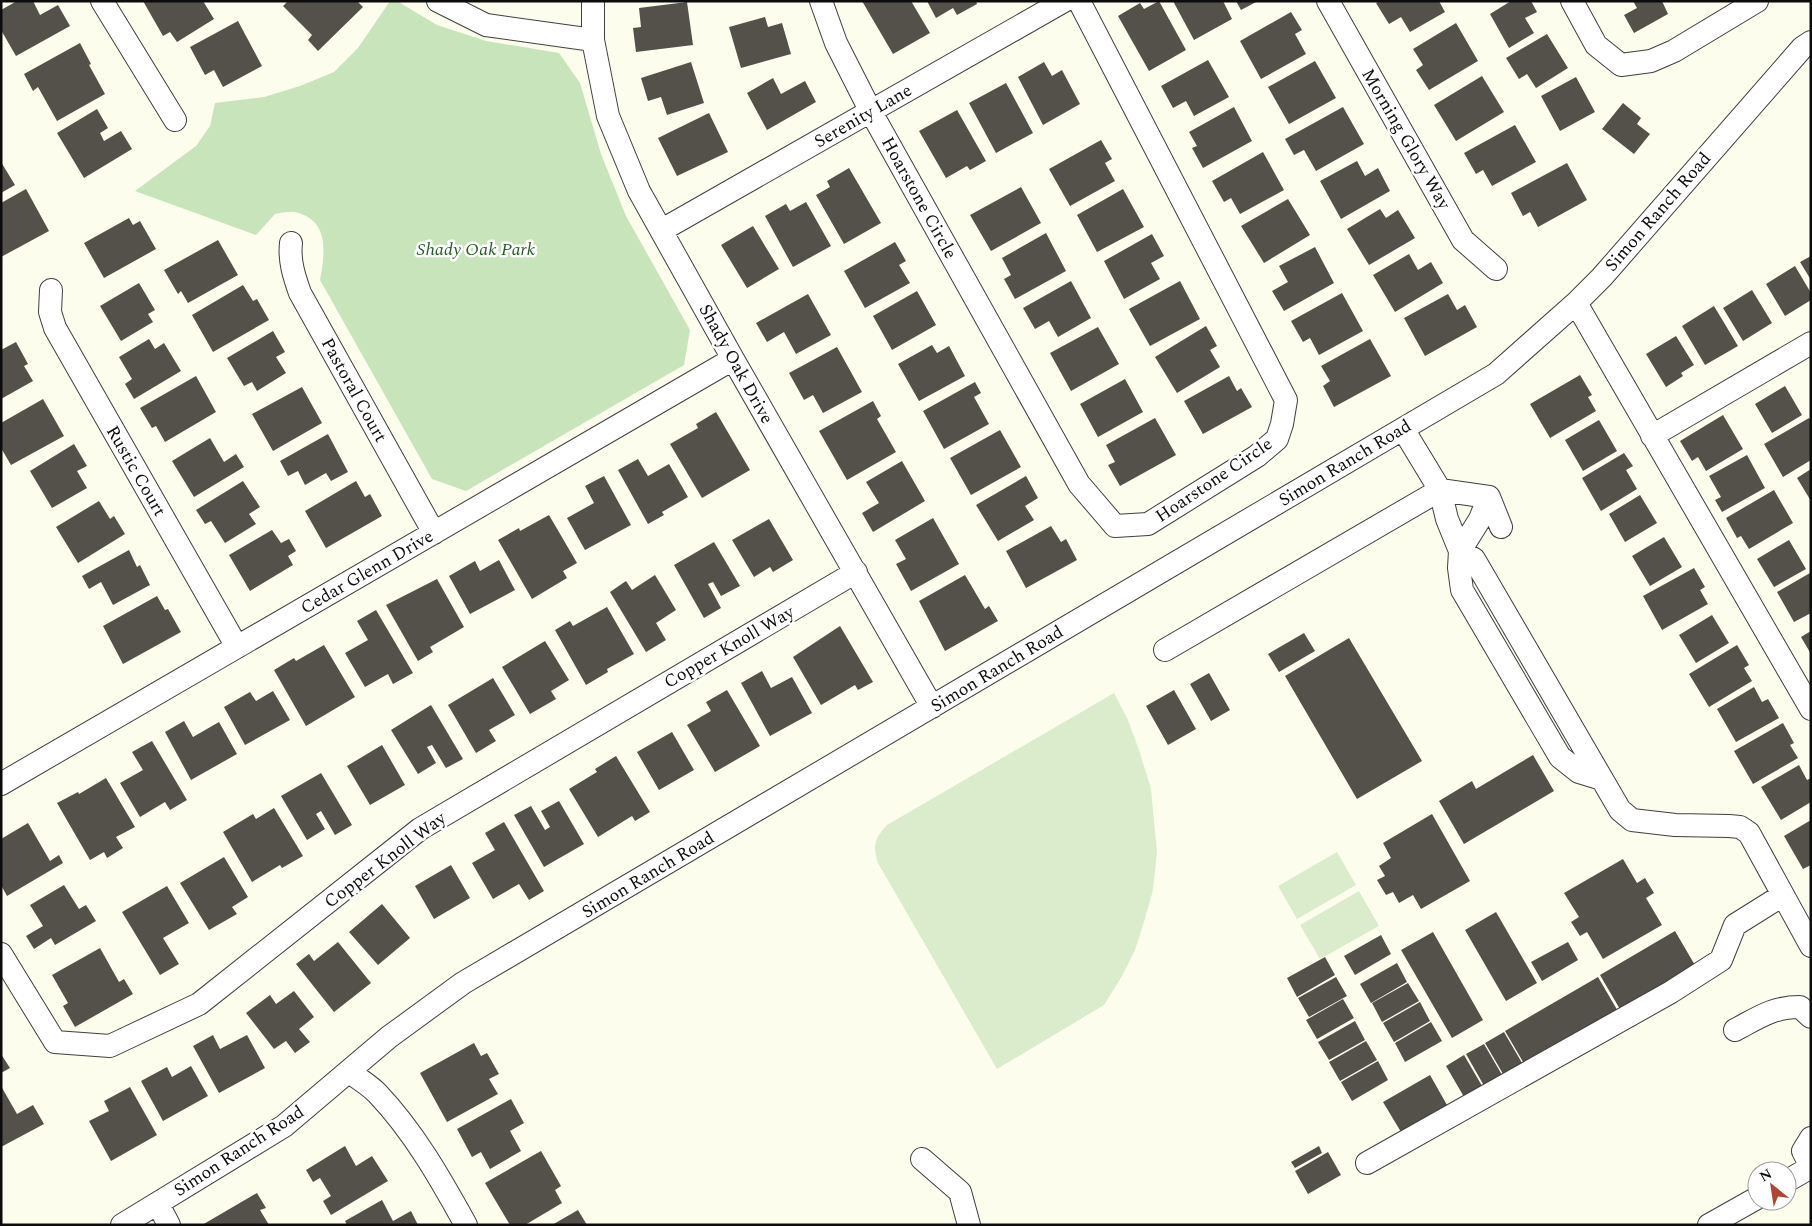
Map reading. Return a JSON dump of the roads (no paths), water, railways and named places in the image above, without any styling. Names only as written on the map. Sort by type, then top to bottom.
[{"type":"street","points":[[102,1],[175,120]]},
{"type":"street","points":[[438,1],[486,25],[593,40]]},
{"type":"street","name":"Shady Oak Drive","points":[[593,1],[593,40],[608,116],[639,191],[932,707]]},
{"type":"street","points":[[821,1],[836,43],[871,112]]},
{"type":"street","name":"Serenity Lane","points":[[662,230],[1064,1]]},
{"type":"street","name":"Hoarstone Circle","points":[[871,112],[1079,484],[1115,526],[1148,524],[1244,464],[1277,439],[1286,400],[1079,1]]},
{"type":"street","name":"Morning Glory Way","points":[[1328,1],[1463,240],[1496,269]]},
{"type":"street","points":[[1572,1],[1596,45],[1621,64],[1651,61],[1674,51],[1757,1]]},
{"type":"street","name":"Simon Ranch Road","points":[[122,1225],[284,1126],[389,1037],[463,984],[1496,374],[1576,303],[1602,277],[1802,48],[1811,42]]},
{"type":"street","name":"Pastoral Court","points":[[291,243],[292,272],[300,293],[434,532]]},
{"type":"street","name":"Rustic Court","points":[[51,290],[50,312],[55,328],[237,648]]},
{"type":"street","points":[[1576,303],[1811,709]]},
{"type":"street","points":[[1652,436],[1807,353]]},
{"type":"street","name":"Cedar Glenn Drive","points":[[1,784],[733,359]]},
{"type":"street","points":[[1403,429],[1440,490],[1447,519],[1460,552],[1474,559],[1620,810],[1632,820],[1675,825],[1740,827],[1749,833],[1811,946]]},
{"type":"street","points":[[1165,650],[1440,490],[1489,496]]},
{"type":"street","points":[[1489,496],[1501,527]]},
{"type":"street","points":[[1460,552],[1480,520],[1489,496]]},
{"type":"street","name":"Copper Knoll Way","points":[[1,954],[55,1042],[110,1046],[199,1004],[420,829],[856,572]]},
{"type":"street","points":[[1367,1164],[1671,992],[1721,960],[1735,925],[1783,895]]},
{"type":"street","points":[[1735,1030],[1775,1009],[1800,1007],[1811,1017]]},
{"type":"street","points":[[349,1072],[376,1092],[428,1158],[466,1225]]},
{"type":"street","points":[[1797,1175],[1811,1167],[1803,1151],[1811,1138]]},
{"type":"street","points":[[922,1159],[960,1192],[969,1225]]},
{"type":"street","points":[[158,1204],[169,1225]]},
{"type":"street","points":[[1709,1225],[1747,1204]]},
{"type":"park label","name":"Shady Oak Park","points":[[476,249]]}]
